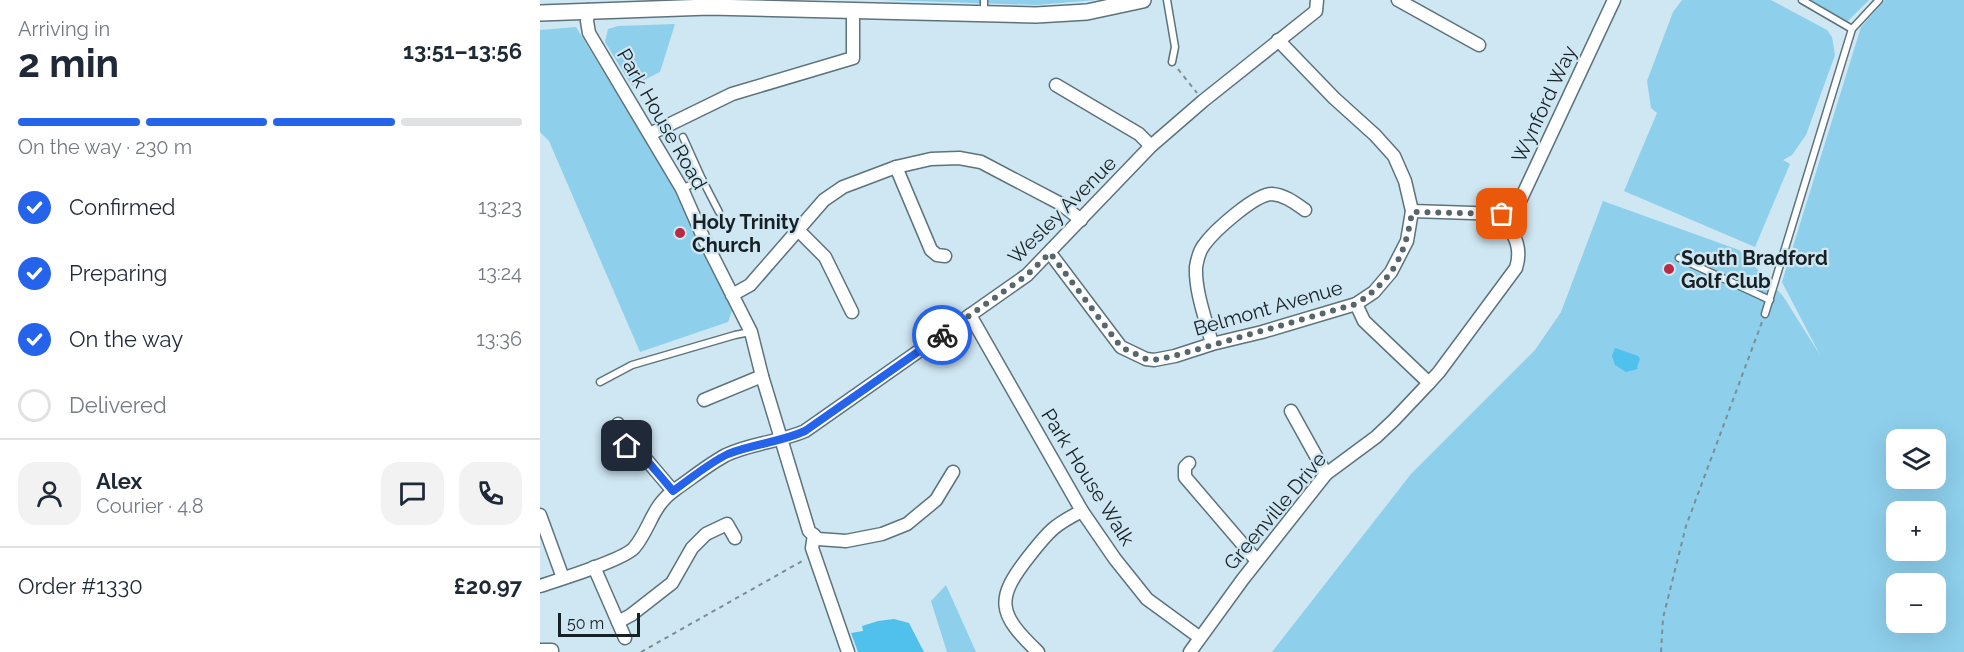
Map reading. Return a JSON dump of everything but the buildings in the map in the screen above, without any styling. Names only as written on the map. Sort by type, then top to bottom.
[{"type":"street","points":[[540,13],[566,5],[588,10],[709,4],[853,11],[984,7],[1036,15],[1088,12],[1143,0]]},
{"type":"street","name":"Wesley Avenue","points":[[540,586],[632,551],[655,509],[673,491],[727,455],[805,431],[1027,275],[1151,146],[1203,101],[1316,11],[1317,0]]},
{"type":"street","points":[[1398,0],[1479,45]]},
{"type":"street","name":"Wynford Way","points":[[1502,214],[1510,215],[1519,203],[1614,0]]},
{"type":"street","name":"Park House Road","points":[[588,10],[589,33],[682,189],[751,332],[809,531],[814,535]]},
{"type":"street","points":[[650,134],[732,94],[853,58],[853,11]]},
{"type":"street","name":"Belmont Avenue","points":[[1050,253],[1121,347],[1137,357],[1154,360],[1262,332],[1356,304],[1374,292],[1391,272],[1407,241],[1412,212],[1405,181],[1394,156],[1375,135],[1334,99],[1278,40]]},
{"type":"street","points":[[1056,85],[1139,134],[1151,146]]},
{"type":"street","points":[[732,295],[750,285],[825,200],[843,187],[896,167],[945,157],[981,162],[1061,204],[1081,220]]},
{"type":"street","points":[[896,167],[932,250],[937,255],[945,255]]},
{"type":"street","points":[[1212,344],[1200,298],[1196,266],[1203,246],[1230,219],[1257,197],[1271,194],[1285,197],[1305,210]]},
{"type":"street","points":[[1412,212],[1502,214]]},
{"type":"street","name":"Greenville Drive","points":[[1190,652],[1257,561],[1326,474],[1382,431],[1430,383],[1516,268],[1520,255],[1516,238],[1502,214]]},
{"type":"street","points":[[798,230],[825,257],[852,312]]},
{"type":"street","points":[[1356,304],[1364,321],[1430,383]]},
{"type":"street","name":"Park House Walk","points":[[970,315],[1082,511],[1115,559],[1147,599],[1199,637]]},
{"type":"street","points":[[704,400],[762,376]]},
{"type":"street","points":[[1291,411],[1326,474]]},
{"type":"street","points":[[618,424],[615,442],[639,451],[673,491]]},
{"type":"street","points":[[1189,463],[1185,467],[1185,477],[1257,561]]},
{"type":"street","points":[[814,535],[818,539],[846,541],[882,534],[908,524],[936,500],[953,472]]},
{"type":"street","points":[[1038,652],[1011,623],[1005,601],[1007,589],[1016,573],[1052,528],[1082,511]]},
{"type":"street","points":[[540,515],[563,578]]},
{"type":"street","points":[[618,622],[631,615],[672,583],[692,548],[706,534],[727,524],[735,538]]},
{"type":"street","points":[[814,535],[812,548],[848,652]]},
{"type":"street","points":[[594,567],[625,638]]},
{"type":"lane","points":[[1167,0],[1175,47],[1173,62]]},
{"type":"lane","points":[[1802,0],[1852,29]]},
{"type":"lane","points":[[1765,314],[1852,29],[1878,0]]},
{"type":"lane","points":[[682,137],[719,212]]},
{"type":"lane","points":[[682,189],[702,179]]},
{"type":"lane","points":[[1679,258],[1770,300]]},
{"type":"lane","points":[[600,382],[632,366],[735,334],[751,332]]},
{"type":"path","points":[[1173,62],[1203,101]]},
{"type":"path","points":[[1661,652],[1663,618],[1686,526],[1765,314]]},
{"type":"path","points":[[640,652],[806,559],[812,548]]},
{"type":"shaded area","points":[[883,0],[1096,0],[1036,5]]},
{"type":"shaded area","points":[[1682,0],[1771,0],[1827,30],[1832,37],[1835,55],[1806,135],[1792,155],[1783,160],[1790,164],[1755,247],[1624,191],[1657,113],[1651,108],[1647,81],[1673,12]]},
{"type":"shaded area","points":[[1803,0],[1869,0],[1845,24]]},
{"type":"shaded area","points":[[1885,0],[1964,0],[1964,652],[1272,652],[1411,474],[1535,350],[1561,312],[1603,201],[1739,250],[1783,296],[1820,355],[1782,282],[1861,27]]},
{"type":"shaded area","points":[[675,24],[660,72],[632,86],[605,42],[608,29],[618,26]]},
{"type":"shaded area","points":[[576,27],[679,195],[732,311],[728,322],[640,352],[549,141],[540,132],[540,30]]},
{"type":"shaded area","points":[[1615,348],[1638,356],[1640,359],[1638,369],[1626,372],[1615,365],[1612,356]]},
{"type":"shaded area","points":[[946,585],[976,652],[947,652],[931,601]]},
{"type":"shaded area","points":[[894,619],[909,623],[924,652],[858,652],[851,633],[863,631],[862,626]]},
{"type":"way so far","points":[[942,335],[1027,275],[1050,253],[1121,347],[1137,357],[1146,359],[1154,360],[1174,356],[1356,304],[1374,292],[1391,272],[1407,241],[1412,212],[1502,214]]},
{"type":"place","name":"Holy Trinity Church","points":[[680,233]]},
{"type":"place","name":"South Bradford Golf Club","points":[[1669,269]]},
{"type":"route","points":[[627,446],[639,451],[673,491],[727,455],[792,437],[805,431],[942,335]]}]
